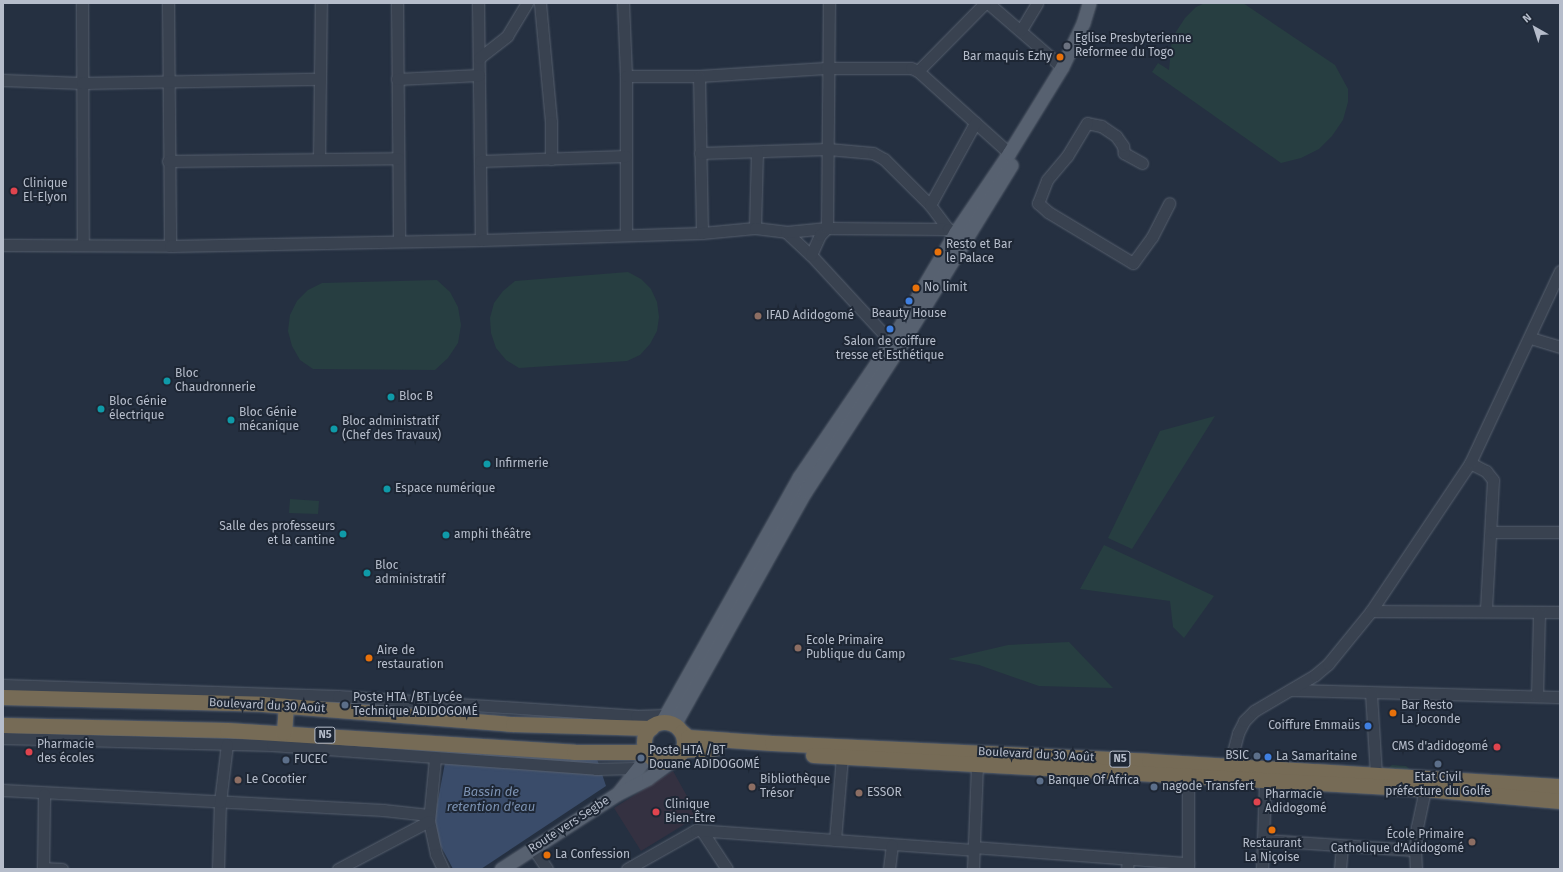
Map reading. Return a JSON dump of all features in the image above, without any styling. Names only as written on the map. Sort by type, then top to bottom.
[{"type":"highway","name":"Boulevard du 30 Août","points":[[3,697],[286,706],[513,724],[666,724],[688,737],[1149,768],[1188,777],[1265,775],[1560,786]]},
{"type":"highway","points":[[284,733],[286,706]]},
{"type":"highway","points":[[648,753],[645,739],[666,724],[684,741],[678,755]]},
{"type":"highway","name":"N5","points":[[3,725],[284,733],[574,752],[648,753],[662,762],[678,755]]},
{"type":"highway","name":"Boulevard du 30 Août","points":[[678,755],[716,748],[977,766],[1149,768],[1229,767],[1265,775]]},
{"type":"highway","name":"Boulevard du 30 Août","points":[[1376,780],[1425,789],[1560,801]]},
{"type":"main road","points":[[666,724],[894,346],[956,233],[1009,153],[1062,67],[1083,23],[1088,3]]},
{"type":"main road","points":[[956,233],[1069,72],[1090,27],[1097,3]]},
{"type":"main road","name":"Route vers Segbe","points":[[617,794],[648,753]]},
{"type":"main road","name":"Route vers Segbe","points":[[501,869],[617,794],[648,778],[678,755]]},
{"type":"street","points":[[82,3],[83,244]]},
{"type":"street","points":[[168,3],[167,82],[170,246]]},
{"type":"street","points":[[319,159],[321,3]]},
{"type":"street","points":[[397,3],[399,241]]},
{"type":"street","points":[[478,3],[481,240]]},
{"type":"street","points":[[479,58],[508,36],[527,3]]},
{"type":"street","points":[[540,3],[551,122],[551,159]]},
{"type":"street","points":[[623,3],[626,76],[626,235]]},
{"type":"street","points":[[812,255],[820,235],[827,228],[828,149],[826,68],[829,3]]},
{"type":"street","points":[[918,71],[985,3]]},
{"type":"street","points":[[988,3],[1022,30],[1062,67]]},
{"type":"street","points":[[1022,30],[1037,3]]},
{"type":"street","points":[[626,76],[699,76],[826,68],[911,68],[918,71],[1009,153]]},
{"type":"street","points":[[397,79],[479,75]]},
{"type":"street","points":[[699,76],[702,233]]},
{"type":"street","points":[[3,80],[167,82],[320,79]]},
{"type":"street","points":[[930,205],[974,123]]},
{"type":"street","points":[[1142,163],[1124,153],[1123,146],[1116,136],[1101,126],[1087,123],[1067,156],[1047,180],[1038,203],[1048,212],[1132,263],[1152,238],[1169,204]]},
{"type":"street","points":[[700,153],[828,149],[879,155],[956,233]]},
{"type":"street","points":[[755,228],[757,152]]},
{"type":"street","points":[[480,161],[626,156]]},
{"type":"street","points":[[168,161],[398,158]]},
{"type":"street","points":[[3,245],[83,244],[170,246],[481,240],[702,233],[755,228],[786,232],[827,228],[956,233]]},
{"type":"street","points":[[786,232],[812,255],[894,346]]},
{"type":"street","points":[[1229,767],[1238,732],[1244,721],[1268,701],[1291,690],[1328,664],[1371,611],[1470,463],[1531,338],[1560,271]]},
{"type":"street","points":[[1531,338],[1560,347]]},
{"type":"street","points":[[1470,463],[1486,472],[1493,480],[1492,532],[1486,611]]},
{"type":"street","points":[[1492,532],[1560,532]]},
{"type":"street","points":[[1371,611],[1560,612]]},
{"type":"street","points":[[1538,696],[1539,613]]},
{"type":"street","points":[[3,684],[338,696],[636,716],[666,724]]},
{"type":"street","points":[[1291,690],[1560,697]]},
{"type":"street","points":[[1370,693],[1376,780]]},
{"type":"street","points":[[3,738],[272,745],[596,769],[636,768]]},
{"type":"street","points":[[218,869],[220,802],[227,744]]},
{"type":"street","points":[[834,840],[842,757]]},
{"type":"street","points":[[435,758],[429,818],[436,854],[443,869]]},
{"type":"street","points":[[973,869],[977,766]]},
{"type":"street","points":[[1262,869],[1265,775]]},
{"type":"street","points":[[631,868],[689,832],[702,830],[892,845],[973,848],[1127,864],[1188,866],[1188,777]]},
{"type":"street","points":[[1416,869],[1415,850],[1425,789]]},
{"type":"street","points":[[3,790],[44,794],[383,810],[429,818]]},
{"type":"street","points":[[44,794],[43,868],[62,869]]},
{"type":"street","points":[[338,869],[429,818]]},
{"type":"street","points":[[702,830],[727,869]]},
{"type":"street","points":[[1264,840],[1415,850]]},
{"type":"street","points":[[889,869],[892,845]]},
{"type":"street","points":[[1340,869],[1342,846]]},
{"type":"street","points":[[533,848],[547,869]]},
{"type":"shaded area","name":"Clinique Bien-Être","points":[[673,771],[698,816],[641,851],[614,808]]},
{"type":"green space","points":[[1205,3],[1243,3],[1335,65],[1348,89],[1348,102],[1343,120],[1332,136],[1319,149],[1301,158],[1281,163],[1152,72],[1158,63],[1169,70],[1172,38],[1185,18],[1196,7]]},
{"type":"green space","points":[[628,272],[641,279],[651,289],[657,302],[659,317],[657,331],[650,344],[640,355],[627,361],[519,368],[506,360],[496,348],[491,333],[490,318],[494,303],[503,291],[515,281]]},
{"type":"green space","points":[[437,280],[450,292],[458,307],[461,325],[458,343],[448,358],[435,370],[313,369],[300,360],[292,346],[288,331],[290,315],[297,301],[308,290],[322,283]]},
{"type":"green space","points":[[1215,416],[1132,549],[1108,538],[1160,431]]},
{"type":"green space","points":[[290,499],[319,501],[318,514],[289,513]]},
{"type":"green space","points":[[1104,545],[1214,596],[1184,638],[1173,627],[1170,601],[1080,589]]},
{"type":"green space","points":[[1069,642],[1113,688],[1039,686],[979,665],[948,659],[1008,645]]},
{"type":"green space","points":[[1392,765],[1406,766],[1412,771],[1387,769]]},
{"type":"water","name":"Bassin de retention d'eau","points":[[448,747],[595,753],[606,786],[481,869],[453,869],[438,841],[434,821]]},
{"type":"place","name":"Eglise Presbyterienne Reformee du Togo","points":[[1067,46]]},
{"type":"place","name":"Bar maquis Ezhy","points":[[1060,57]]},
{"type":"place","name":"Clinique El-Elyon","points":[[14,191]]},
{"type":"place","name":"Resto et Bar le Palace","points":[[938,252]]},
{"type":"place","name":"No limit","points":[[916,288]]},
{"type":"place","name":"Beauty House","points":[[909,301]]},
{"type":"place","name":"IFAD Adidogomé","points":[[758,316]]},
{"type":"place","name":"Salon de coiffure tresse et Esthétique","points":[[890,329]]},
{"type":"place","name":"Bloc Chaudronnerie","points":[[167,381]]},
{"type":"place","name":"Bloc B","points":[[391,397]]},
{"type":"place","name":"Bloc Génie électrique","points":[[101,409]]},
{"type":"place","name":"Bloc Génie mécanique","points":[[231,420]]},
{"type":"place","name":"Bloc administratif (Chef des Travaux)","points":[[334,429]]},
{"type":"place","name":"Infirmerie","points":[[487,464]]},
{"type":"place","name":"Espace numérique","points":[[387,489]]},
{"type":"place","name":"Salle des professeurs et la cantine","points":[[343,534]]},
{"type":"place","name":"amphi théâtre","points":[[446,535]]},
{"type":"place","name":"Bloc administratif","points":[[367,573]]},
{"type":"place","name":"Ecole Primaire Publique du Camp","points":[[798,648]]},
{"type":"place","name":"Aire de restauration","points":[[369,658]]},
{"type":"place","name":"Poste HTA /BT Lycée Technique ADIDOGOMÉ","points":[[345,705]]},
{"type":"place","name":"Bar Resto La Joconde","points":[[1393,713]]},
{"type":"place","name":"Coiffure Emmaüs","points":[[1368,726]]},
{"type":"place","name":"CMS d'adidogomé","points":[[1497,747]]},
{"type":"place","name":"Pharmacie des écoles","points":[[29,752]]},
{"type":"place","name":"BSIC","points":[[1257,756]]},
{"type":"place","name":"La Samaritaine","points":[[1268,757]]},
{"type":"place","name":"Poste HTA /BT Douane ADIDOGOMÉ","points":[[641,758]]},
{"type":"place","name":"FUCEC","points":[[286,760]]},
{"type":"place","name":"Etat Civil préfecture du Golfe","points":[[1438,764]]},
{"type":"place","name":"Le Cocotier","points":[[238,780]]},
{"type":"place","name":"Banque Of Africa","points":[[1040,781]]},
{"type":"place","name":"Bibliothèque Trésor","points":[[752,787]]},
{"type":"place","name":"nagode Transfert","points":[[1154,787]]},
{"type":"place","name":"ESSOR","points":[[859,793]]},
{"type":"place","name":"Pharmacie Adidogomé","points":[[1257,802]]},
{"type":"place","name":"Clinique Bien-Être","points":[[656,812]]},
{"type":"place","name":"Restaurant La Niçoise","points":[[1272,830]]},
{"type":"place","name":"École Primaire Catholique d'Adidogomé","points":[[1472,842]]},
{"type":"place","name":"La Confession","points":[[547,855]]}]
